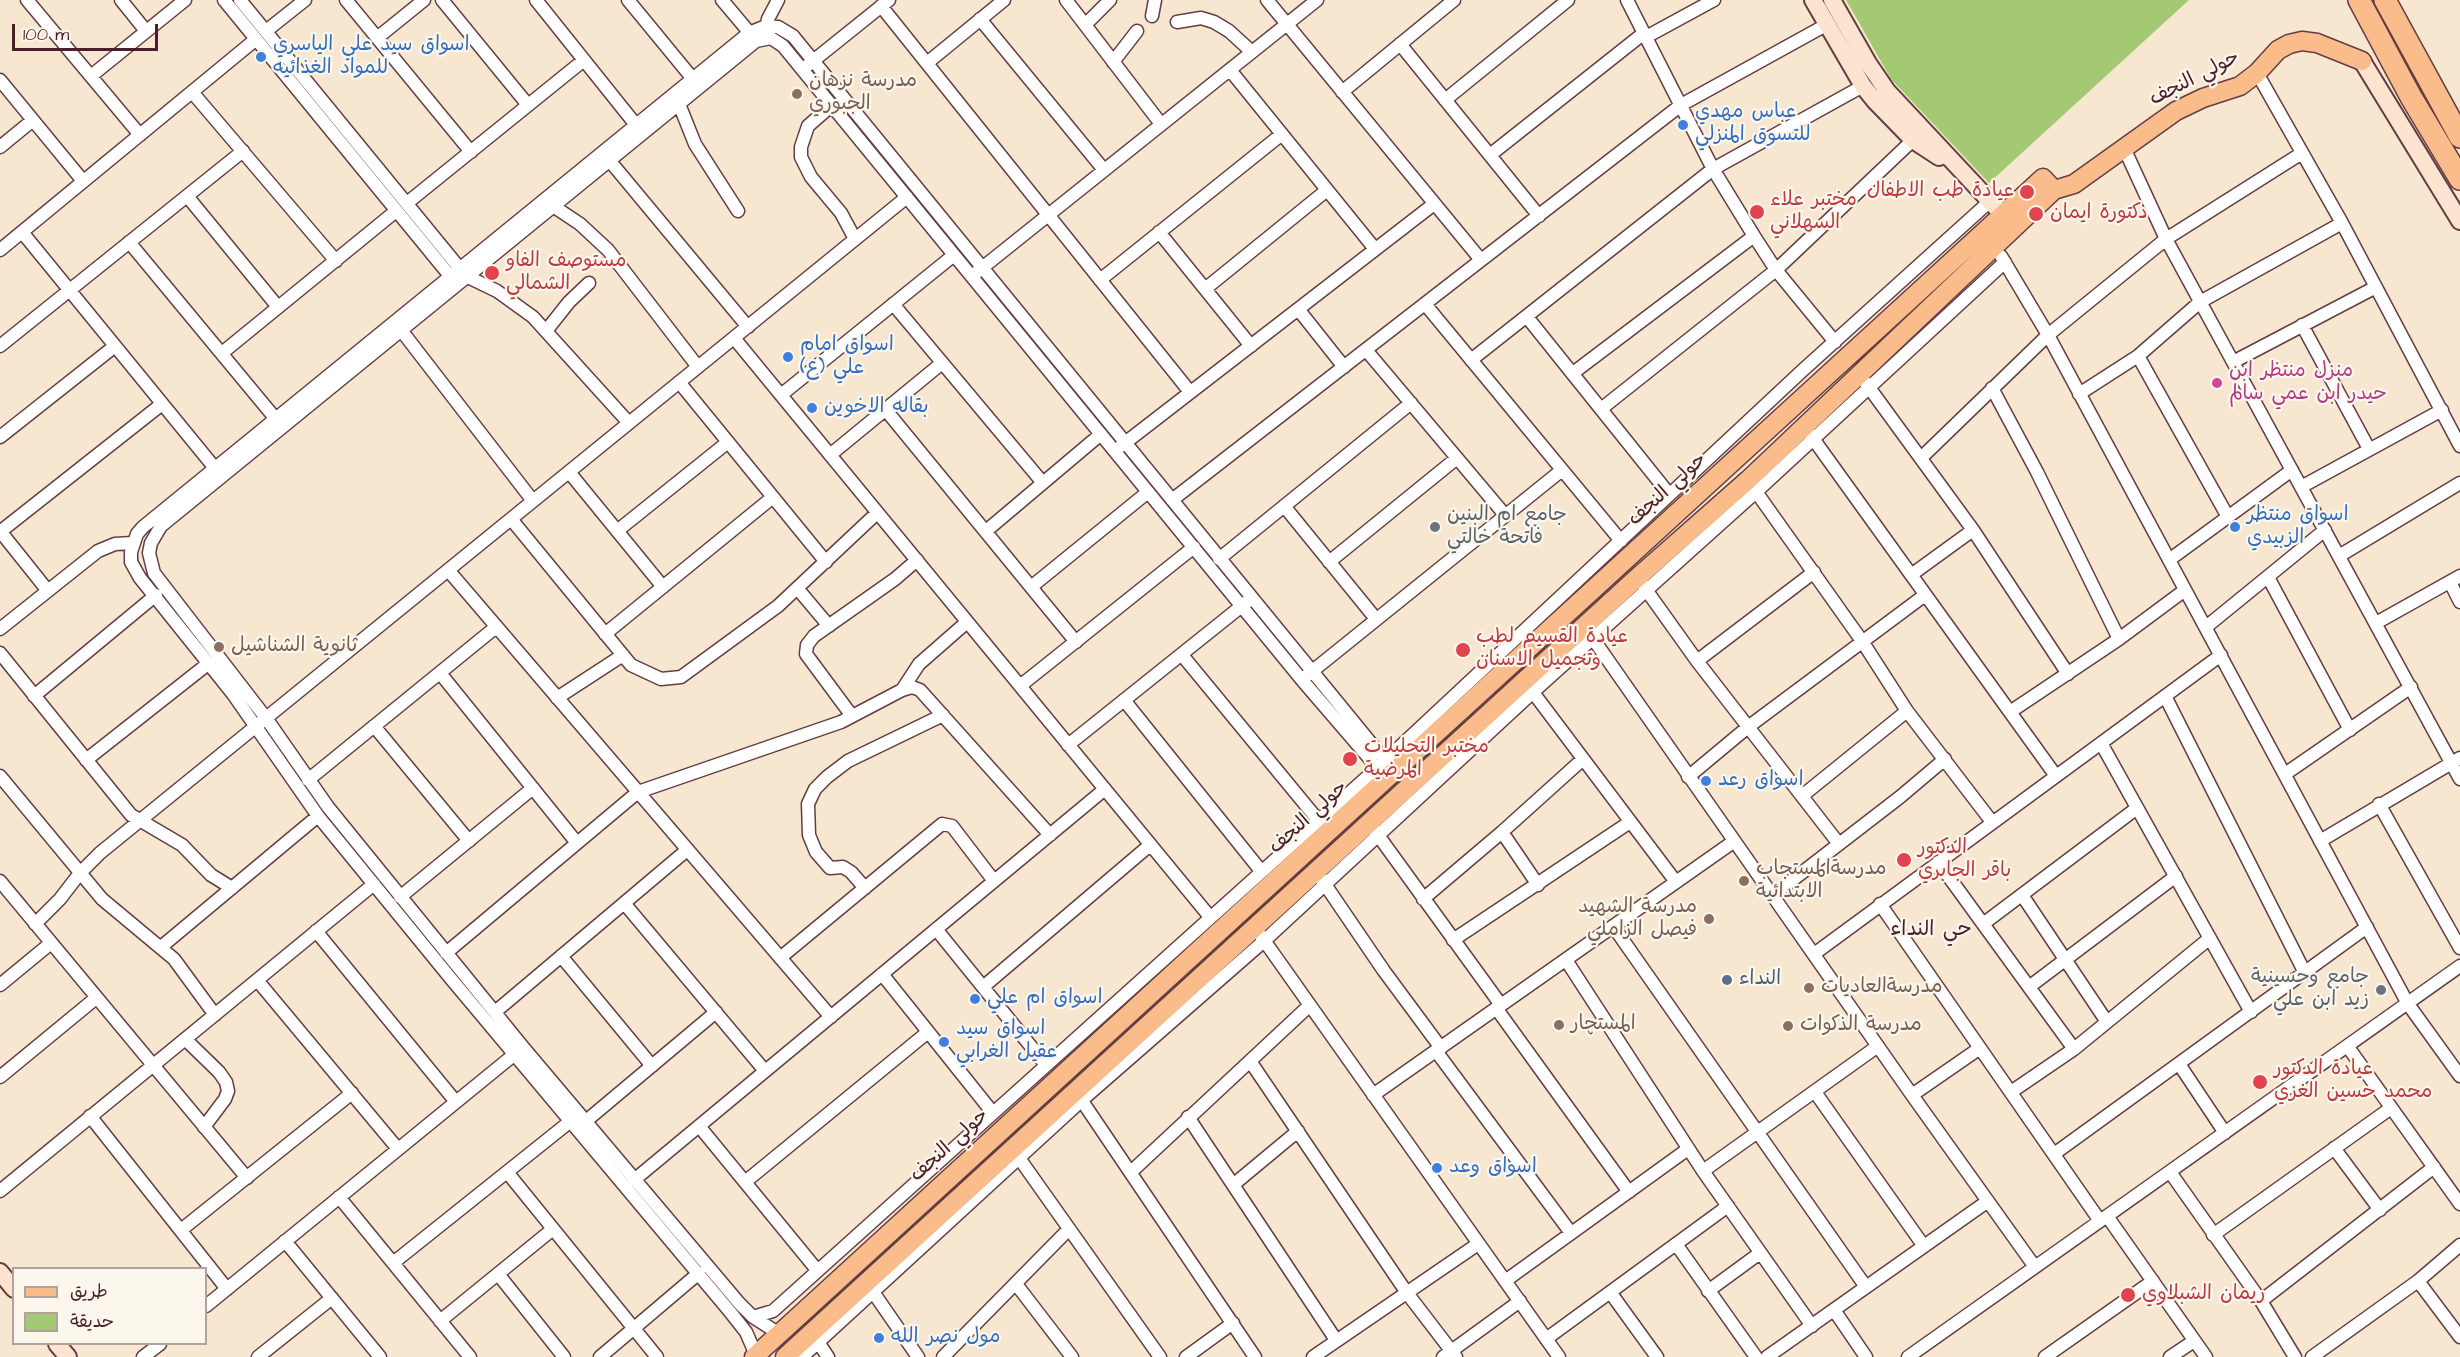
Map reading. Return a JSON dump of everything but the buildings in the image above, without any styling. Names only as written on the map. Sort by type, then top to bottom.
[{"type":"highway","points":[[2359,0],[2411,97],[2460,179]]},
{"type":"highway","points":[[2385,0],[2460,137]]},
{"type":"main road","name":"حولي النجف","points":[[755,1356],[1191,957],[1393,762],[1996,208],[2048,184],[2074,184],[2176,111],[2233,89],[2257,73],[2278,50],[2289,44],[2302,41],[2317,43],[2362,61]]},
{"type":"main road","name":"حولي النجف","points":[[785,1357],[1141,1040],[1173,1001],[1206,972],[1259,934],[1752,486],[1864,381],[1994,245],[2048,184]]},
{"type":"main road","points":[[1191,957],[1197,968],[1206,972]]},
{"type":"main road","points":[[1161,983],[1171,989],[1173,1001]]},
{"type":"street","points":[[27,0],[140,135]]},
{"type":"street","points":[[121,0],[147,31]]},
{"type":"street","points":[[91,76],[185,0]]},
{"type":"street","points":[[224,0],[255,40],[401,207]]},
{"type":"street","points":[[240,0],[458,277],[514,302],[533,317],[629,423]]},
{"type":"street","points":[[266,32],[305,0]]},
{"type":"street","points":[[346,0],[471,152]]},
{"type":"street","points":[[377,38],[424,0]]},
{"type":"street","points":[[442,0],[528,105]]},
{"type":"street","points":[[536,0],[636,125]]},
{"type":"street","points":[[628,0],[693,79]]},
{"type":"street","points":[[722,0],[759,35],[780,42],[1101,434],[1120,447],[1172,500],[1219,559],[1247,602]]},
{"type":"street","points":[[755,1356],[739,1322],[572,1120],[519,1050],[495,1012],[261,722],[209,663],[140,578],[131,562],[133,543],[143,527],[275,418],[553,206],[679,104],[759,35],[778,0]]},
{"type":"street","points":[[927,63],[1004,0]]},
{"type":"street","points":[[1066,0],[1161,124]]},
{"type":"street","points":[[1152,16],[1155,0]]},
{"type":"street","points":[[1268,0],[1481,260]]},
{"type":"street","points":[[972,276],[1317,0]]},
{"type":"street","points":[[1342,92],[1454,0]]},
{"type":"street","points":[[1445,100],[1568,0]]},
{"type":"street","points":[[1627,0],[1713,169],[1776,270],[1835,342]]},
{"type":"street","points":[[1490,155],[1645,35],[1714,0]]},
{"type":"street","points":[[1813,0],[1863,86],[1888,116],[1913,140],[1957,168]]},
{"type":"street","points":[[1307,676],[1393,762],[1669,494],[1835,342],[1996,208],[1876,77],[1832,0]]},
{"type":"street","points":[[1085,25],[1107,1]]},
{"type":"street","points":[[803,70],[885,3],[927,63],[1190,393]]},
{"type":"street","points":[[1177,22],[1201,18],[1214,21],[1252,51]]},
{"type":"street","points":[[980,19],[1104,170]]},
{"type":"street","points":[[1172,500],[1681,105],[1826,25]]},
{"type":"street","points":[[753,1317],[773,1311],[1318,820],[1377,777],[1307,676],[1247,602],[1194,547],[1148,492],[1120,447],[982,268],[813,61],[788,32],[778,27],[759,35],[693,79],[636,125],[458,277],[401,330],[169,519],[155,534],[149,553],[154,573],[261,722],[318,816],[374,884],[519,1050],[586,1121],[753,1317],[778,1333]]},
{"type":"street","points":[[1113,62],[1137,31]]},
{"type":"street","points":[[0,250],[255,40]]},
{"type":"street","points":[[1400,44],[1539,216]]},
{"type":"street","points":[[222,353],[584,60]]},
{"type":"street","points":[[2362,61],[2460,221]]},
{"type":"street","points":[[1230,70],[1375,249]]},
{"type":"street","points":[[2257,73],[2342,223],[2460,446]]},
{"type":"street","points":[[0,80],[83,182]]},
{"type":"street","points":[[1471,360],[1713,169],[1863,86]]},
{"type":"street","points":[[192,92],[336,261]]},
{"type":"street","points":[[679,104],[695,144],[738,211]]},
{"type":"street","points":[[832,105],[808,126],[801,147],[801,157],[812,177],[841,213],[855,239]]},
{"type":"street","points":[[0,147],[33,120]]},
{"type":"street","points":[[1100,280],[1282,134]]},
{"type":"street","points":[[1601,409],[1776,270],[1913,140]]},
{"type":"street","points":[[2124,148],[2166,239],[2410,687],[2455,760],[2460,779]]},
{"type":"street","points":[[0,346],[243,151]]},
{"type":"street","points":[[1921,458],[2048,335],[2166,239],[2302,153]]},
{"type":"street","points":[[609,160],[748,327]]},
{"type":"street","points":[[1205,289],[1327,190]]},
{"type":"street","points":[[187,196],[278,307]]},
{"type":"street","points":[[35,924],[60,900],[80,873],[100,853],[906,197]]},
{"type":"street","points":[[1120,447],[1434,204]]},
{"type":"street","points":[[553,206],[580,224],[608,250],[698,367]]},
{"type":"street","points":[[2079,394],[2138,356],[2200,302],[2342,223]]},
{"type":"street","points":[[22,232],[214,468]]},
{"type":"street","points":[[1160,232],[1251,346]]},
{"type":"street","points":[[1573,374],[1754,236]]},
{"type":"street","points":[[129,242],[275,418]]},
{"type":"street","points":[[1994,245],[2048,335],[2408,1004],[2458,1069]]},
{"type":"street","points":[[781,395],[954,255]]},
{"type":"street","points":[[2005,262],[1864,381],[1973,530],[2068,674]]},
{"type":"street","points":[[546,332],[569,302],[589,283]]},
{"type":"street","points":[[2233,362],[2376,287]]},
{"type":"street","points":[[893,304],[1043,483]]},
{"type":"street","points":[[1425,304],[1621,540]]},
{"type":"street","points":[[1298,309],[1344,367]]},
{"type":"street","points":[[1527,316],[1669,494]]},
{"type":"street","points":[[2302,325],[2369,449]]},
{"type":"street","points":[[401,330],[533,501]]},
{"type":"street","points":[[734,338],[1210,917]]},
{"type":"street","points":[[1,436],[115,346]]},
{"type":"street","points":[[1365,350],[1505,515]]},
{"type":"street","points":[[2138,356],[2228,517]]},
{"type":"street","points":[[830,455],[942,363]]},
{"type":"street","points":[[679,382],[826,562]]},
{"type":"street","points":[[1992,388],[2037,472],[2119,639]]},
{"type":"street","points":[[1219,559],[1411,403]]},
{"type":"street","points":[[48,591],[0,531],[162,404]]},
{"type":"street","points":[[885,409],[1076,642]]},
{"type":"street","points":[[2301,487],[2442,410]]},
{"type":"street","points":[[1809,433],[2056,776]]},
{"type":"street","points":[[986,531],[1101,434]]},
{"type":"street","points":[[617,531],[728,442]]},
{"type":"street","points":[[1329,562],[1457,458]]},
{"type":"street","points":[[1307,676],[1562,470]]},
{"type":"street","points":[[2169,560],[2292,470]]},
{"type":"street","points":[[569,472],[663,587]]},
{"type":"street","points":[[2339,556],[2460,483]]},
{"type":"street","points":[[1752,486],[1862,641],[1907,711],[1992,822]]},
{"type":"street","points":[[1031,587],[1148,492]]},
{"type":"street","points":[[606,634],[773,497]]},
{"type":"street","points":[[1284,506],[1376,619]]},
{"type":"street","points":[[511,519],[631,665],[661,678],[681,677],[778,606],[877,513]]},
{"type":"street","points":[[1911,575],[1973,530]]},
{"type":"street","points":[[2206,627],[2325,530]]},
{"type":"street","points":[[0,629],[106,547],[133,543]]},
{"type":"street","points":[[1020,687],[1194,547]]},
{"type":"street","points":[[852,716],[806,654],[807,645],[814,636],[917,561]]},
{"type":"street","points":[[448,570],[831,1017]]},
{"type":"street","points":[[1697,662],[1814,572]]},
{"type":"street","points":[[2268,577],[2350,730]]},
{"type":"street","points":[[2376,623],[2455,579],[2460,602]]},
{"type":"street","points":[[1642,584],[1697,662],[1839,844]]},
{"type":"street","points":[[797,588],[829,626]]},
{"type":"street","points":[[2010,712],[2119,639],[2185,590]]},
{"type":"street","points":[[34,696],[156,595]]},
{"type":"street","points":[[1688,777],[1748,727],[1925,595]]},
{"type":"street","points":[[1068,745],[1247,602]]},
{"type":"street","points":[[902,690],[919,664],[967,622]]},
{"type":"street","points":[[308,780],[496,627]]},
{"type":"street","points":[[1589,633],[1733,842],[1773,895],[2035,1267]]},
{"type":"street","points":[[0,653],[131,815],[182,845],[211,875],[232,888]]},
{"type":"street","points":[[557,698],[623,654]]},
{"type":"street","points":[[1182,654],[1318,820]]},
{"type":"street","points":[[1814,954],[2221,656]]},
{"type":"street","points":[[86,760],[209,663]]},
{"type":"street","points":[[440,673],[577,843]]},
{"type":"street","points":[[446,953],[638,792],[841,722],[912,687],[920,690],[1050,834]]},
{"type":"street","points":[[1529,687],[1676,882]]},
{"type":"street","points":[[2285,774],[2410,687]]},
{"type":"street","points":[[2165,696],[2305,973]]},
{"type":"street","points":[[1124,700],[1261,871]]},
{"type":"street","points":[[1802,796],[1907,711]]},
{"type":"street","points":[[865,888],[851,872],[843,867],[830,868],[816,852],[809,835],[808,804],[815,789],[848,761],[943,716]]},
{"type":"street","points":[[374,726],[469,841]]},
{"type":"street","points":[[2101,743],[2251,1012]]},
{"type":"street","points":[[1424,899],[1583,759]]},
{"type":"street","points":[[1773,895],[1945,759]]},
{"type":"street","points":[[2320,841],[2455,760]]},
{"type":"street","points":[[0,776],[102,900],[161,947],[185,972],[214,1015]]},
{"type":"street","points":[[400,897],[533,788]]},
{"type":"street","points":[[634,1180],[1105,789]]},
{"type":"street","points":[[2379,804],[2460,948]]},
{"type":"street","points":[[1983,924],[2137,808]]},
{"type":"street","points":[[161,947],[318,816]]},
{"type":"street","points":[[1453,940],[1630,822]]},
{"type":"street","points":[[780,958],[942,824],[952,826],[994,881]]},
{"type":"street","points":[[1374,829],[1629,1192]]},
{"type":"street","points":[[1502,831],[1538,885]]},
{"type":"street","points":[[1373,1095],[1733,842]]},
{"type":"street","points":[[983,987],[1150,845]]},
{"type":"street","points":[[495,1012],[687,850]]},
{"type":"street","points":[[1938,862],[2074,1048]]},
{"type":"street","points":[[2029,987],[2176,876]]},
{"type":"street","points":[[1320,878],[1438,1049],[1571,1233]]},
{"type":"street","points":[[0,881],[247,1178]]},
{"type":"street","points":[[0,1191],[374,884]]},
{"type":"street","points":[[2022,894],[2107,1022]]},
{"type":"street","points":[[624,903],[765,1071]]},
{"type":"street","points":[[1880,904],[2054,1154],[2153,1281],[2206,1357]]},
{"type":"street","points":[[1613,926],[1866,1287]]},
{"type":"street","points":[[2054,1154],[2367,927]]},
{"type":"street","points":[[936,929],[1046,1065]]},
{"type":"street","points":[[316,932],[456,1102]]},
{"type":"street","points":[[1141,1040],[1259,934],[1559,1357]]},
{"type":"street","points":[[2011,1092],[2074,1048],[2210,938]]},
{"type":"street","points":[[0,985],[51,943]]},
{"type":"street","points":[[561,956],[652,1066]]},
{"type":"street","points":[[1566,960],[1688,1149],[1812,1326]]},
{"type":"street","points":[[1908,1357],[2460,966]]},
{"type":"street","points":[[882,974],[993,1113]]},
{"type":"street","points":[[257,980],[398,1149]]},
{"type":"street","points":[[0,1077],[96,998]]},
{"type":"street","points":[[1131,1172],[1310,1005]]},
{"type":"street","points":[[586,1121],[716,1012]]},
{"type":"street","points":[[745,1182],[928,1032]]},
{"type":"street","points":[[185,1039],[219,1072],[228,1091],[225,1099],[204,1127]]},
{"type":"street","points":[[1703,1170],[1878,1046]]},
{"type":"street","points":[[2348,1047],[2460,1204]]},
{"type":"street","points":[[1912,1095],[1980,1048]]},
{"type":"street","points":[[207,1305],[519,1050]]},
{"type":"street","points":[[1250,1061],[1450,1355],[1520,1301]]},
{"type":"street","points":[[2179,1064],[2225,1133]]},
{"type":"street","points":[[1815,1092],[1923,1245]]},
{"type":"street","points":[[181,1230],[352,1094]]},
{"type":"street","points":[[802,1357],[873,1292],[973,1192],[1019,1158],[1079,1096],[1255,1357]]},
{"type":"street","points":[[2213,1235],[2391,1107]]},
{"type":"street","points":[[90,1116],[227,1288]]},
{"type":"street","points":[[1188,1118],[1336,1340]]},
{"type":"street","points":[[393,1263],[572,1120]]},
{"type":"street","points":[[699,1126],[817,1270]]},
{"type":"street","points":[[1233,1185],[1298,1131]]},
{"type":"street","points":[[2334,1148],[2380,1210]]},
{"type":"street","points":[[1505,1281],[1688,1149]]},
{"type":"street","points":[[1019,1158],[1160,1357]]},
{"type":"street","points":[[2261,1301],[2434,1167]]},
{"type":"street","points":[[507,1172],[657,1357]]},
{"type":"street","points":[[2170,1172],[2261,1301],[2295,1357]]},
{"type":"street","points":[[339,1197],[470,1357]]},
{"type":"street","points":[[1767,1357],[1988,1201]]},
{"type":"street","points":[[1546,1339],[1728,1206]]},
{"type":"street","points":[[440,1321],[553,1229]]},
{"type":"street","points":[[943,1357],[1069,1229]]},
{"type":"street","points":[[285,1241],[376,1356]]},
{"type":"street","points":[[1313,1357],[1478,1244]]},
{"type":"street","points":[[1676,1244],[1756,1357]]},
{"type":"street","points":[[2312,1357],[2418,1281],[2460,1245]]},
{"type":"street","points":[[1708,1291],[1760,1253]]},
{"type":"street","points":[[0,1272],[12,1287]]},
{"type":"street","points":[[600,1357],[699,1273]]},
{"type":"street","points":[[498,1274],[564,1357]]},
{"type":"street","points":[[2045,1357],[2153,1281]]},
{"type":"street","points":[[2418,1281],[2458,1331]]},
{"type":"street","points":[[1016,1284],[1069,1356]]},
{"type":"street","points":[[873,1292],[918,1357]]},
{"type":"street","points":[[1611,1292],[1657,1357]]},
{"type":"street","points":[[258,1357],[332,1298]]},
{"type":"street","points":[[1834,1310],[1866,1357]]},
{"type":"street","points":[[1186,1357],[1233,1323]]},
{"type":"street","points":[[2170,1357],[2194,1341]]},
{"type":"street","points":[[818,1342],[828,1357]]},
{"type":"street","points":[[58,1345],[68,1357]]},
{"type":"street","points":[[143,1357],[159,1345]]},
{"type":"green space","points":[[1846,0],[2189,0],[1989,183],[1891,79]]},
{"type":"place","name":"اسواق سيد علي الياسري للمواد الغذائيه","points":[[261,57]]},
{"type":"place","name":"مدرسة نزهان الجبوري","points":[[797,94]]},
{"type":"place","name":"عباس مهدي للتسوق المنزلي","points":[[1683,125]]},
{"type":"place","name":"عيادة طب الاطفال","points":[[2027,192]]},
{"type":"place","name":"مختبر علاء السهلاني","points":[[1757,212]]},
{"type":"place","name":"دكتورة ايمان","points":[[2036,214]]},
{"type":"place","name":"مستوصف الفاو الشمالي","points":[[492,273]]},
{"type":"place","name":"اسواق امام علي (ع)","points":[[788,357]]},
{"type":"place","name":"منزل منتظر ابن حيدر ابن عمي سالم","points":[[2217,383]]},
{"type":"place","name":"بقاله الاخوين","points":[[812,408]]},
{"type":"place","name":"جامع ام البنين فاتحة خالتي","points":[[1435,527]]},
{"type":"place","name":"اسواق منتظر الزبيدي","points":[[2235,527]]},
{"type":"place","name":"ثانوية الشناشيل","points":[[219,647]]},
{"type":"place","name":"عيادة القسيم لطب وتجميل الاسنان","points":[[1463,650]]},
{"type":"place","name":"مختبر التحليلات المرضية","points":[[1350,759]]},
{"type":"place","name":"اسواق رعد","points":[[1706,781]]},
{"type":"place","name":"الدكتور باقر الجابري","points":[[1904,860]]},
{"type":"place","name":"مدرسةالمستجاب الابتدائية","points":[[1744,881]]},
{"type":"place","name":"مدرسة الشهيد فيصل الزاملي","points":[[1709,919]]},
{"type":"place","name":"النداء","points":[[1727,980]]},
{"type":"place","name":"مدرسةالعاديات","points":[[1809,988]]},
{"type":"place","name":"جامع وحسينية زيد ابن علي","points":[[2381,990]]},
{"type":"place","name":"اسواق ام علي","points":[[975,999]]},
{"type":"place","name":"المستچار","points":[[1559,1025]]},
{"type":"place","name":"مدرسة الذكوات","points":[[1788,1026]]},
{"type":"place","name":"اسواق سيد عقيل الغرابي","points":[[944,1042]]},
{"type":"place","name":"عيادة الدكتور محمد حسين الغزي","points":[[2260,1082]]},
{"type":"place","name":"اسواق وعد","points":[[1437,1168]]},
{"type":"place","name":"ريمان الشبلاوي","points":[[2128,1295]]},
{"type":"place","name":"مول نصر الله","points":[[879,1338]]},
{"type":"district","name":"حي النداء","points":[[1931,931]]}]
